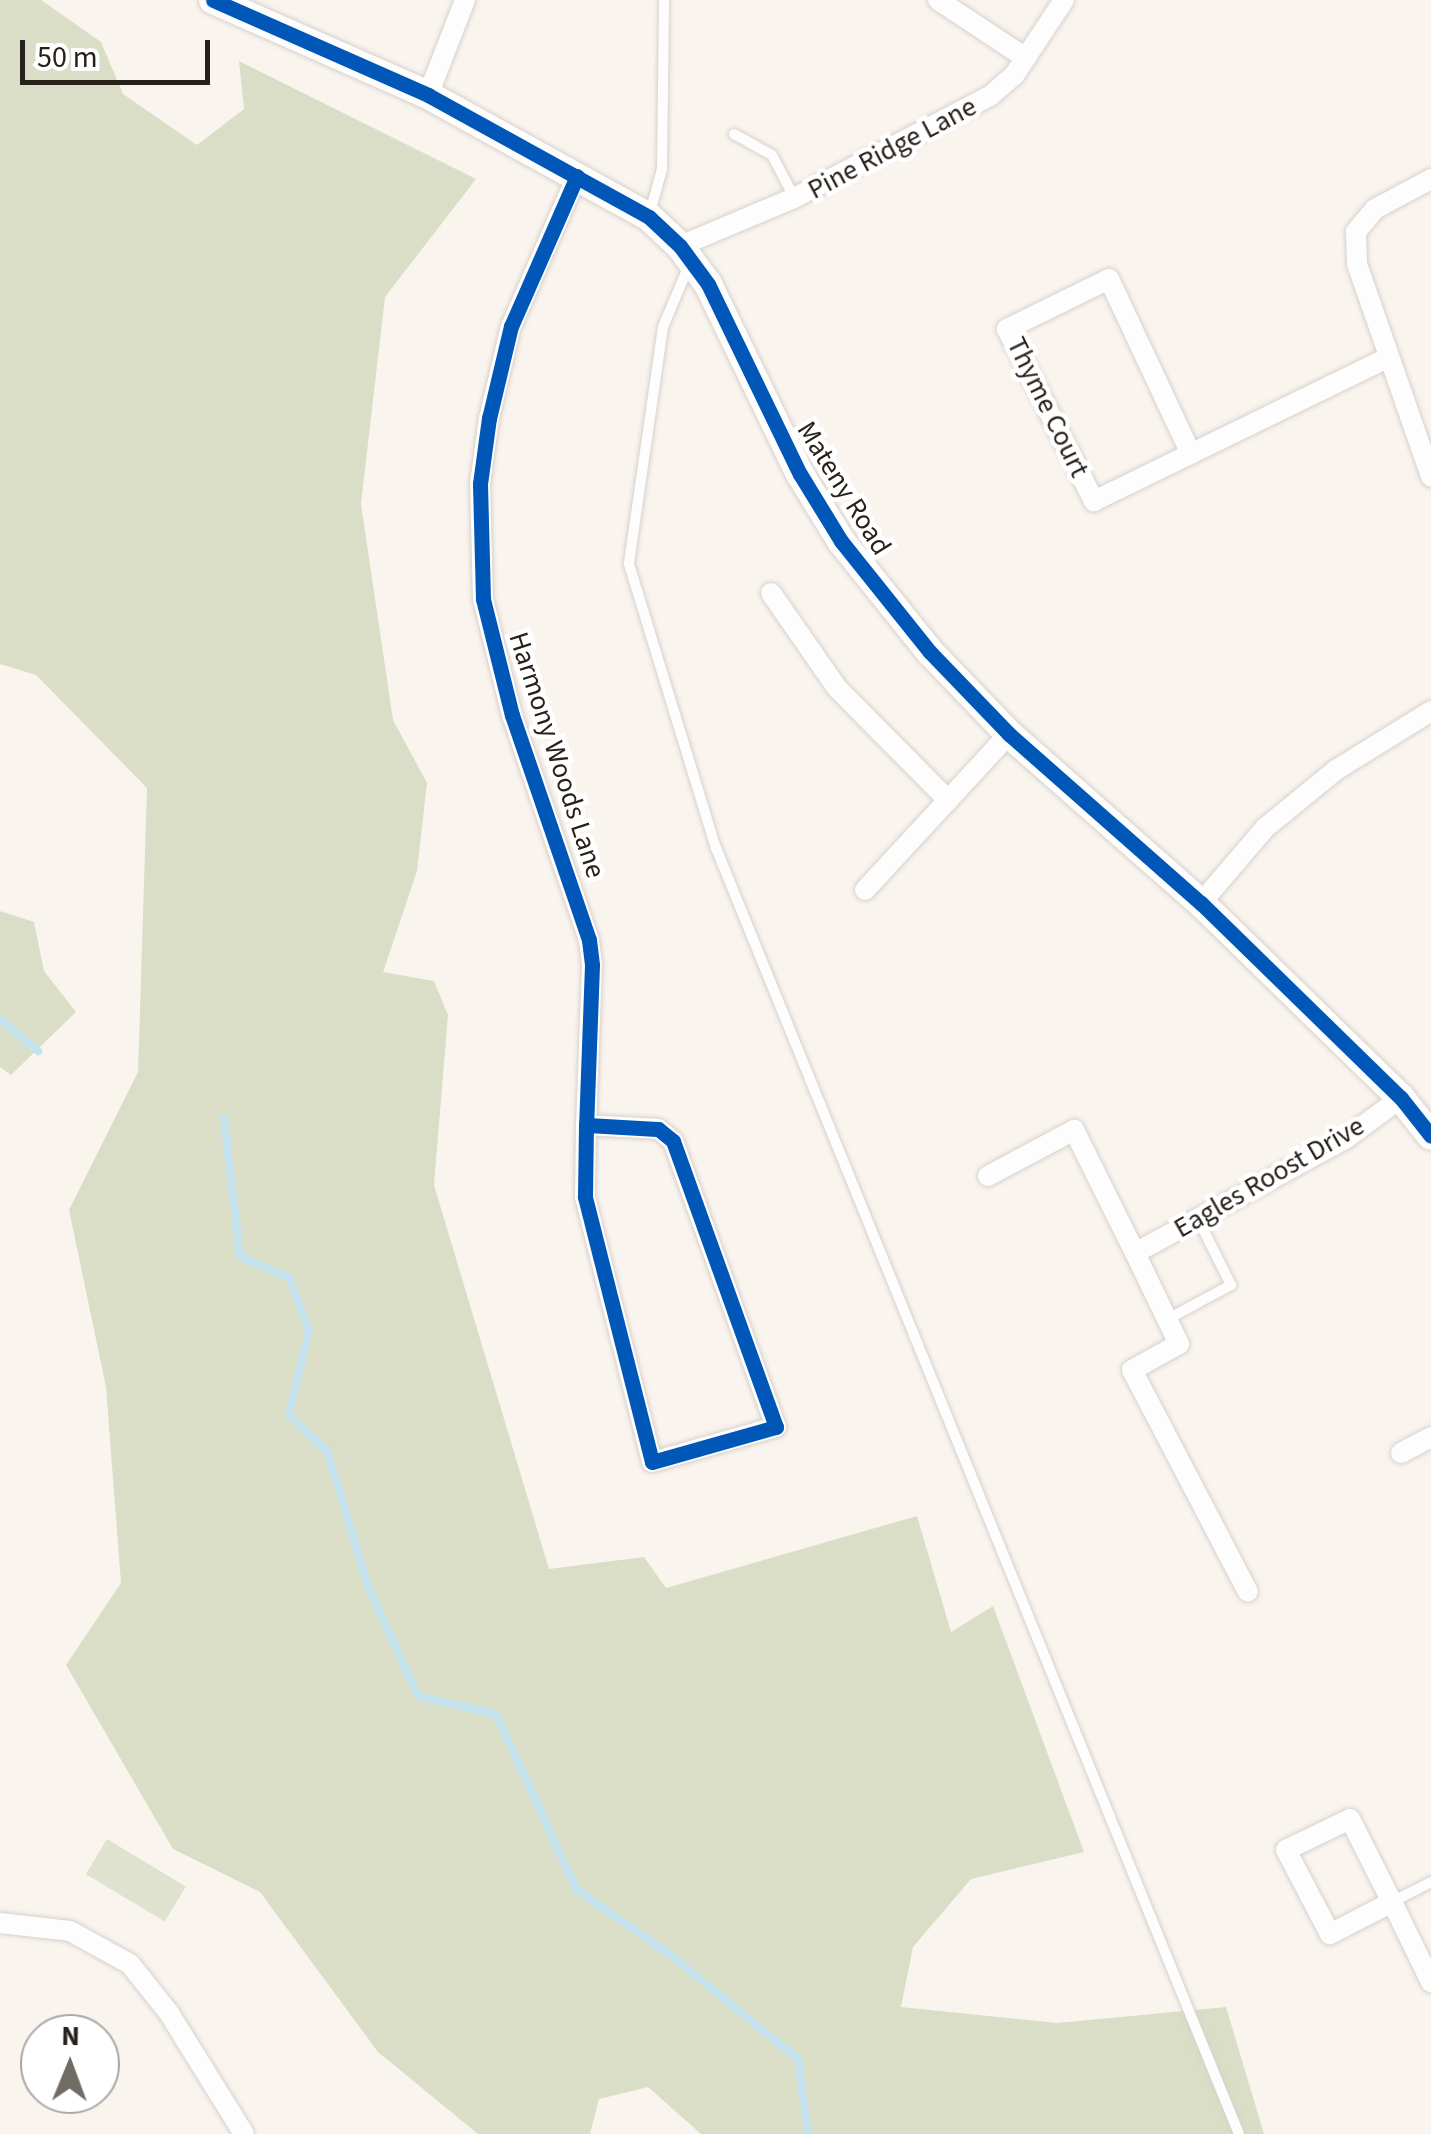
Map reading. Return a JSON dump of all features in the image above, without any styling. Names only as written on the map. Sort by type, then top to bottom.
[{"type":"street","name":"Mateny Road","points":[[213,0],[428,95],[649,217],[686,254],[800,474],[841,541],[930,652],[1009,734],[1201,903],[1401,1098],[1431,1136]]},
{"type":"street","points":[[428,95],[465,0]]},
{"type":"street","points":[[938,0],[1026,58]]},
{"type":"street","name":"Pine Ridge Lane","points":[[686,254],[990,96],[1026,58],[1064,0]]},
{"type":"street","name":"Harmony Woods Lane","points":[[577,176],[512,326],[480,484],[483,599],[512,715],[590,940],[586,1125],[585,1197],[652,1462],[776,1427],[673,1141],[658,1129],[586,1125]]},
{"type":"street","points":[[1431,180],[1375,209],[1356,232],[1358,264],[1387,358],[1431,476]]},
{"type":"street","name":"Thyme Court","points":[[1191,454],[1109,278],[1007,329],[1094,501],[1191,454],[1387,358]]},
{"type":"street","points":[[771,593],[837,688],[948,800]]},
{"type":"street","points":[[1201,903],[1265,828],[1336,770],[1431,711]]},
{"type":"street","points":[[865,890],[1009,734]]},
{"type":"street","name":"Eagles Roost Drive","points":[[1135,1253],[1345,1139],[1401,1098]]},
{"type":"street","points":[[988,1176],[1074,1130],[1180,1344],[1132,1370],[1248,1592]]},
{"type":"street","points":[[1402,1452],[1431,1437]]},
{"type":"street","points":[[1392,1902],[1330,1934],[1286,1850],[1350,1818],[1392,1902],[1431,1982]]},
{"type":"street","points":[[0,1923],[70,1931],[130,1964],[169,2013],[244,2134]]},
{"type":"lane","points":[[649,217],[662,169],[664,0]]},
{"type":"lane","points":[[734,134],[772,155],[794,198]]},
{"type":"lane","points":[[686,254],[663,328],[629,564],[716,848],[1239,2134]]},
{"type":"lane","points":[[1168,1319],[1231,1285],[1197,1218]]},
{"type":"lane","points":[[1392,1902],[1431,1882]]},
{"type":"green space","points":[[0,0],[41,0],[101,42],[123,94],[197,145],[244,109],[239,61],[476,179],[385,297],[361,504],[393,720],[427,783],[417,871],[383,972],[434,981],[448,1015],[434,1185],[549,1569],[644,1557],[666,1588],[917,1516],[951,1632],[993,1606],[1084,1852],[971,1879],[913,1947],[901,2007],[1057,2023],[1226,2007],[1264,2134],[701,2134],[648,2087],[599,2099],[590,2134],[478,2134],[378,2052],[260,1892],[173,1849],[66,1665],[121,1583],[106,1387],[69,1210],[138,1072],[147,788],[36,675],[0,664]]},
{"type":"green space","points":[[0,911],[34,922],[44,971],[76,1012],[11,1075],[0,1067]]},
{"type":"green space","points":[[107,1839],[186,1886],[165,1922],[86,1874]]},
{"type":"waterway","points":[[0,1019],[38,1051]]},
{"type":"waterway","points":[[224,1119],[240,1256],[289,1278],[309,1330],[289,1415],[328,1453],[368,1586],[418,1696],[496,1714],[576,1889],[672,1956],[798,2059],[808,2134]]},
{"type":"cycle path","points":[[213,0],[428,95],[649,217],[680,246],[708,284],[800,474],[841,541],[930,652],[1009,734],[1201,903],[1401,1098],[1431,1136]]},
{"type":"cycle path","points":[[577,176],[511,326],[489,418],[480,484],[483,599],[512,715],[589,940],[592,965],[586,1125],[585,1197],[652,1462],[776,1427],[673,1141],[658,1129],[586,1125]]}]
